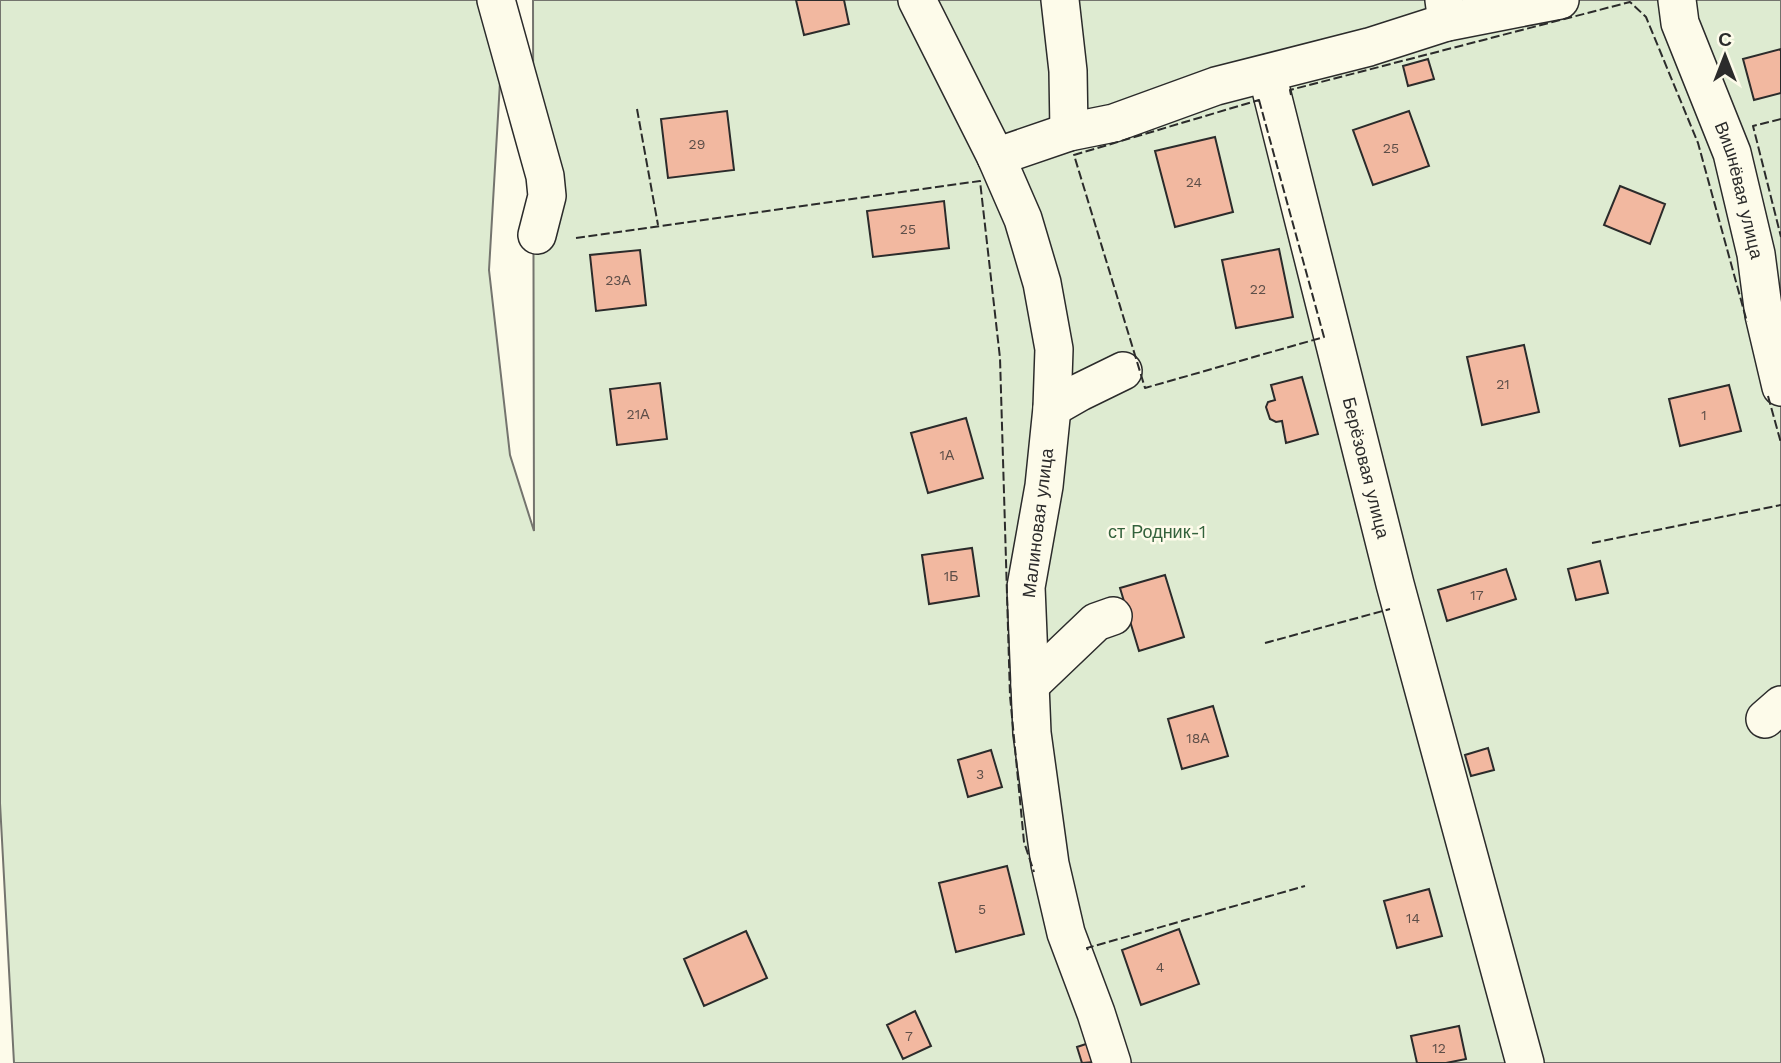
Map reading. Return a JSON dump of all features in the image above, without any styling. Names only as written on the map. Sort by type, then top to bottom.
[{"type":"street","points":[[496,0],[545,176],[547,196],[537,235]]},
{"type":"street","name":"Малиновая улица","points":[[917,0],[996,157],[1023,219],[1042,283],[1054,349],[1052,408],[1044,486],[1026,587],[1032,733],[1050,864],[1066,933],[1112,1063]]},
{"type":"street","points":[[1060,0],[1068,71],[1069,132]]},
{"type":"street","points":[[996,157],[1069,132],[1114,123],[1216,86],[1369,47],[1446,11],[1560,0]]},
{"type":"street","name":"Вишнёвая улица","points":[[1677,0],[1680,23],[1732,153],[1756,254],[1764,315],[1781,387]]},
{"type":"street","name":"Берёзовая улица","points":[[1267,74],[1395,584],[1525,1063]]},
{"type":"street","points":[[1052,408],[1123,371]]},
{"type":"street","points":[[1030,685],[1096,622],[1113,616]]},
{"type":"green space","name":"ст Родник-1","points":[[0,0],[478,0],[500,82],[489,270],[510,455],[534,531],[533,0],[1781,0],[1781,1063],[14,1063],[0,803]]},
{"type":"building","points":[[796,0],[844,0],[849,24],[804,35]]},
{"type":"building","points":[[1781,49],[1781,93],[1754,100],[1743,59]]},
{"type":"building","points":[[1428,59],[1434,79],[1408,86],[1403,66]]},
{"type":"building","points":[[727,111],[734,170],[668,178],[661,119]]},
{"type":"building","points":[[1409,111],[1429,166],[1373,185],[1353,130]]},
{"type":"building","points":[[1215,137],[1233,212],[1175,227],[1155,151]]},
{"type":"building","points":[[1620,186],[1665,204],[1650,244],[1604,225]]},
{"type":"building","points":[[944,201],[949,248],[873,257],[867,211]]},
{"type":"building","points":[[1279,249],[1293,317],[1236,328],[1222,260]]},
{"type":"building","points":[[640,250],[646,305],[596,311],[590,255]]},
{"type":"building","points":[[1524,345],[1539,412],[1482,425],[1467,357]]},
{"type":"building","points":[[1302,377],[1318,434],[1286,443],[1282,421],[1270,419],[1266,407],[1268,402],[1275,400],[1271,385]]},
{"type":"building","points":[[660,383],[667,439],[617,445],[610,389]]},
{"type":"building","points":[[1729,385],[1741,431],[1680,446],[1669,399]]},
{"type":"building","points":[[966,418],[983,478],[928,493],[911,433]]},
{"type":"building","points":[[972,548],[979,596],[929,604],[922,555]]},
{"type":"building","points":[[1600,561],[1608,593],[1576,600],[1568,569]]},
{"type":"building","points":[[1506,569],[1516,599],[1447,621],[1438,590]]},
{"type":"building","points":[[1165,575],[1184,637],[1139,651],[1120,588]]},
{"type":"building","points":[[1213,706],[1228,756],[1182,769],[1168,719]]},
{"type":"building","points":[[1488,748],[1494,770],[1471,776],[1465,755]]},
{"type":"building","points":[[991,750],[1002,787],[968,797],[958,760]]},
{"type":"building","points":[[1007,866],[1024,934],[956,952],[939,883]]},
{"type":"building","points":[[1429,889],[1442,936],[1397,948],[1384,901]]},
{"type":"building","points":[[1179,929],[1199,984],[1141,1005],[1122,950]]},
{"type":"building","points":[[746,931],[767,978],[704,1006],[684,959]]},
{"type":"building","points":[[915,1011],[931,1046],[903,1059],[887,1025]]},
{"type":"building","points":[[1459,1026],[1466,1059],[1446,1063],[1417,1063],[1411,1036]]},
{"type":"building","points":[[1089,1043],[1095,1062],[1082,1063],[1077,1047]]},
{"type":"fence","points":[[1291,95],[1290,90],[1630,2],[1646,17],[1698,143],[1747,322]]},
{"type":"fence","points":[[1259,100],[1324,337],[1145,388],[1074,155],[1259,100]]},
{"type":"fence","points":[[637,109],[658,225]]},
{"type":"fence","points":[[1781,119],[1753,126],[1781,237]]},
{"type":"fence","points":[[576,238],[980,181],[1000,358],[1010,696],[1024,842],[1034,872]]},
{"type":"fence","points":[[1768,396],[1781,443]]},
{"type":"fence","points":[[1592,543],[1781,505]]},
{"type":"fence","points":[[1265,643],[1390,609]]},
{"type":"fence","points":[[1088,950],[1087,948],[1305,886]]}]
